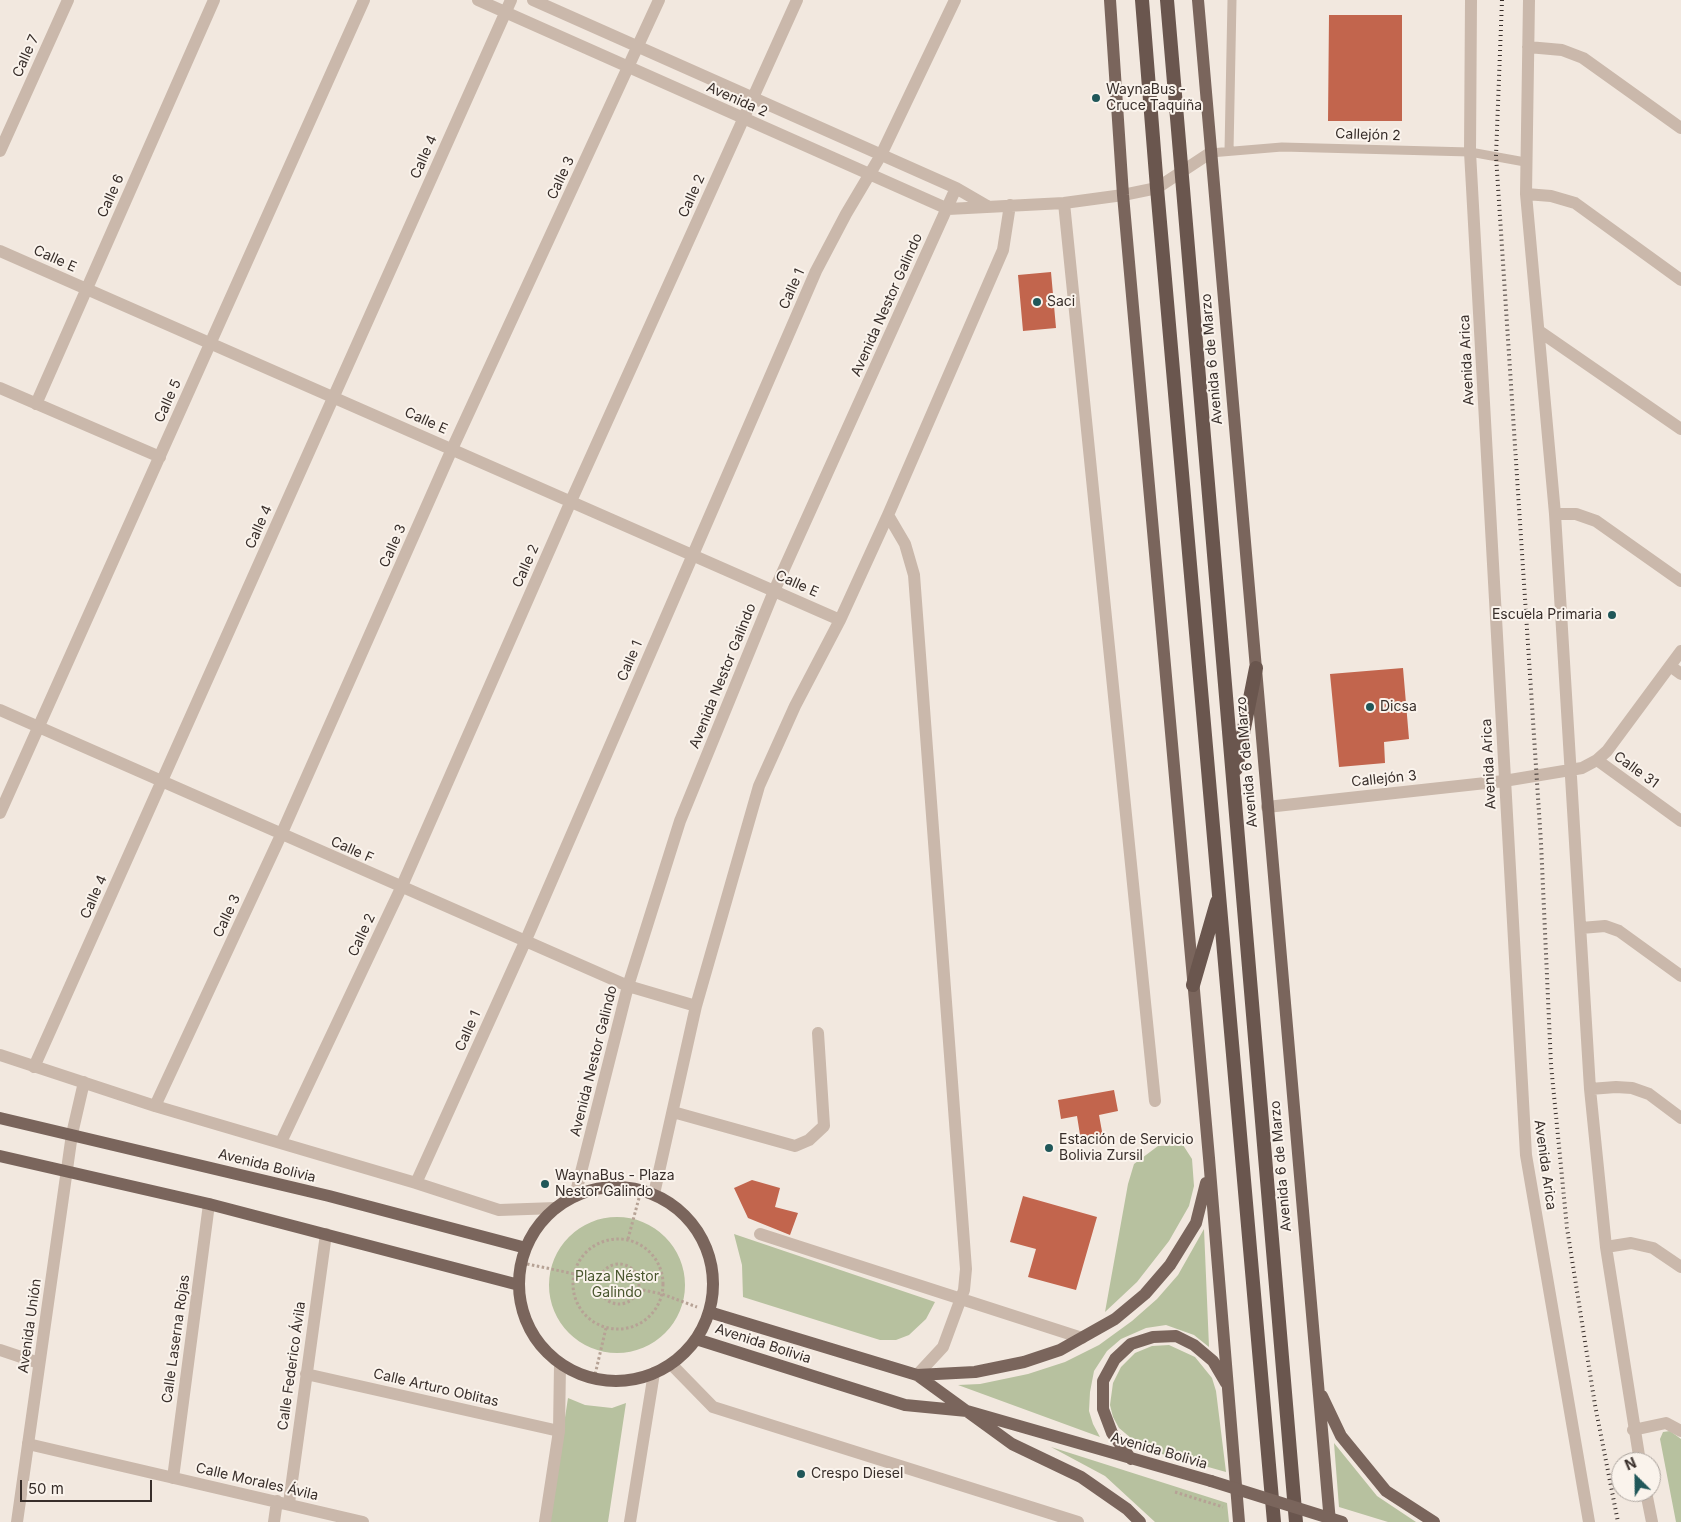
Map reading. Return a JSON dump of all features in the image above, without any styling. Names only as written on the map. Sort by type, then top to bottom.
[{"type":"highway","points":[[1142,0],[1274,1522]]},
{"type":"highway","name":"Avenida 6 de Marzo","points":[[1166,0],[1296,1522]]},
{"type":"highway","points":[[1233,784],[1256,668]]},
{"type":"highway","points":[[1194,985],[1219,894]]},
{"type":"main road","points":[[1110,0],[1123,195],[1194,985],[1239,1522]]},
{"type":"main road","name":"Avenida 6 de Marzo","points":[[1198,0],[1316,1380],[1330,1522]]},
{"type":"main road","name":"Avenida Bolivia","points":[[0,1118],[329,1196],[526,1248]]},
{"type":"main road","points":[[0,1156],[209,1204],[519,1285]]},
{"type":"main road","points":[[917,1375],[976,1372],[1024,1362],[1060,1350],[1115,1319],[1145,1294],[1170,1265],[1196,1224],[1204,1197],[1209,1158]]},
{"type":"main road","points":[[619,1187],[641,1190],[654,1194],[678,1209],[697,1230],[710,1256],[714,1284],[709,1312],[696,1339],[672,1364],[654,1373],[628,1380],[594,1379],[560,1364],[543,1348],[530,1330],[522,1308],[519,1285],[521,1262],[526,1248],[541,1223],[556,1208],[575,1196],[596,1189],[619,1187]]},
{"type":"main road","name":"Avenida Bolivia","points":[[709,1312],[917,1375],[967,1411]]},
{"type":"main road","points":[[1131,1459],[1112,1433],[1103,1408],[1103,1381],[1116,1359],[1131,1344],[1153,1337],[1176,1336],[1194,1345],[1213,1361],[1228,1385]]},
{"type":"main road","name":"Avenida Bolivia","points":[[696,1339],[905,1405],[967,1411],[1211,1481],[1342,1522]]},
{"type":"main road","points":[[1316,1380],[1330,1415],[1356,1457],[1386,1491],[1434,1522]]},
{"type":"main road","points":[[967,1411],[1012,1444],[1081,1477],[1127,1508],[1140,1522]]},
{"type":"street","name":"Calle 7","points":[[0,151],[68,0]]},
{"type":"street","name":"Calle 6","points":[[36,404],[214,0]]},
{"type":"street","name":"Calle 5","points":[[0,813],[364,0]]},
{"type":"street","name":"Avenida 2","points":[[478,0],[743,119],[948,208],[1064,202],[1123,195],[1157,188],[1180,171],[1210,153]]},
{"type":"street","name":"Calle 4","points":[[34,1066],[511,0]]},
{"type":"street","name":"Avenida 2","points":[[533,0],[956,188],[987,206]]},
{"type":"street","name":"Calle 3","points":[[155,1106],[281,835],[452,449],[659,0]]},
{"type":"street","name":"Calle 2","points":[[281,1142],[401,888],[571,501],[797,0]]},
{"type":"street","name":"Calle 1","points":[[416,1183],[525,942],[816,271],[846,214],[881,155],[955,0]]},
{"type":"street","name":"Avenida Arica","points":[[1471,0],[1470,152],[1526,1155],[1589,1522]]},
{"type":"street","points":[[1529,0],[1526,194],[1555,514],[1590,1089],[1606,1246],[1638,1452]]},
{"type":"street","points":[[1528,47],[1562,50],[1583,58],[1681,128]]},
{"type":"street","name":"Avenida Nestor Galindo","points":[[575,1196],[628,986],[680,821],[774,591],[956,188]]},
{"type":"street","points":[[1526,194],[1550,196],[1575,203],[1681,280]]},
{"type":"street","points":[[1064,202],[1155,1101]]},
{"type":"street","points":[[654,1194],[696,1006],[759,786],[795,706],[840,620],[888,515],[1004,250],[1010,205]]},
{"type":"street","name":"Calle E","points":[[0,251],[840,620]]},
{"type":"street","points":[[1539,331],[1681,429]]},
{"type":"street","points":[[0,388],[160,457]]},
{"type":"street","points":[[1555,514],[1576,514],[1596,521],[1681,581]]},
{"type":"street","points":[[888,515],[905,544],[914,575],[966,1269],[960,1299],[943,1347],[917,1375]]},
{"type":"street","points":[[1597,760],[1607,751],[1676,670],[1681,651]]},
{"type":"street","name":"Calle F","points":[[0,710],[401,888],[628,986],[696,1006]]},
{"type":"street","name":"Callejón 3","points":[[1267,807],[1504,781],[1571,770],[1597,760]]},
{"type":"street","name":"Calle 31","points":[[1597,760],[1681,821]]},
{"type":"street","points":[[1581,928],[1605,926],[1620,932],[1681,976]]},
{"type":"street","points":[[673,1112],[795,1146],[809,1140],[824,1126],[818,1033]]},
{"type":"street","points":[[0,1055],[155,1106],[281,1142],[499,1210],[556,1208]]},
{"type":"street","name":"Avenida Unión","points":[[17,1522],[66,1172],[72,1134],[84,1082]]},
{"type":"street","points":[[1590,1089],[1632,1088],[1649,1094],[1681,1118]]},
{"type":"street","name":"Calle Laserna Rojas","points":[[172,1478],[209,1204]]},
{"type":"street","name":"Calle Federico Ávila","points":[[274,1522],[283,1502],[306,1374],[326,1234]]},
{"type":"street","points":[[760,1234],[1082,1338]]},
{"type":"street","points":[[1606,1246],[1631,1244],[1653,1248],[1681,1267]]},
{"type":"street","points":[[0,1350],[40,1363]]},
{"type":"street","points":[[545,1522],[559,1431],[560,1364]]},
{"type":"street","points":[[672,1364],[713,1407],[1078,1522]]},
{"type":"street","points":[[630,1522],[654,1373]]},
{"type":"street","name":"Calle Arturo Oblitas","points":[[306,1374],[559,1431]]},
{"type":"street","points":[[1633,1430],[1666,1422],[1681,1431]]},
{"type":"street","name":"Calle Morales Ávila","points":[[28,1444],[363,1522]]},
{"type":"street","points":[[1648,1502],[1652,1522]]},
{"type":"lane","points":[[1229,151],[1232,0]]},
{"type":"lane","name":"Callejón 2","points":[[1210,153],[1282,146],[1470,152],[1526,162]]},
{"type":"path","points":[[628,1239],[641,1190]]},
{"type":"path","points":[[614,1238],[628,1239],[642,1244],[653,1254],[660,1266],[664,1280],[662,1294],[657,1308],[647,1319],[628,1328],[606,1328],[593,1322],[575,1300],[572,1287],[574,1273],[579,1260],[588,1249],[600,1242],[614,1238]]},
{"type":"path","points":[[521,1262],[599,1279]]},
{"type":"path","points":[[614,1265],[627,1266],[636,1275],[638,1289],[631,1299],[620,1304],[613,1303],[603,1296],[599,1279],[607,1268],[614,1265]]},
{"type":"path","points":[[638,1289],[662,1294],[709,1312]]},
{"type":"path","points":[[594,1379],[606,1328]]},
{"type":"path","points":[[1175,1492],[1206,1502]]},
{"type":"green space","points":[[1183,1145],[1192,1159],[1194,1186],[1189,1206],[1169,1241],[1137,1282],[1105,1312],[1128,1184],[1134,1164],[1158,1146]]},
{"type":"green space","name":"Plaza Néstor Galindo","points":[[617,1217],[643,1222],[665,1237],[680,1259],[685,1285],[680,1311],[665,1333],[643,1348],[617,1353],[591,1348],[569,1333],[554,1311],[549,1285],[554,1259],[569,1237],[591,1222]]},
{"type":"green space","points":[[1204,1229],[1209,1347],[1194,1335],[1166,1325],[1146,1328],[1121,1339],[1107,1351],[1094,1371],[1089,1411],[1100,1437],[958,1385],[980,1384],[1028,1374],[1065,1362],[1099,1345],[1132,1321],[1157,1299],[1178,1275]]},
{"type":"green space","points":[[734,1234],[935,1302],[926,1319],[909,1335],[896,1340],[880,1340],[743,1297],[742,1265]]},
{"type":"green space","points":[[1169,1345],[1195,1357],[1212,1378],[1216,1391],[1226,1472],[1144,1449],[1119,1428],[1113,1417],[1110,1405],[1113,1383],[1121,1367],[1135,1353],[1152,1346]]},
{"type":"green space","points":[[568,1398],[585,1405],[612,1408],[626,1403],[608,1522],[549,1522]]},
{"type":"green space","points":[[1670,1431],[1681,1439],[1681,1522],[1676,1522],[1660,1439],[1663,1432]]},
{"type":"green space","points":[[1334,1443],[1377,1496],[1416,1522],[1388,1522],[1339,1507]]},
{"type":"green space","points":[[1051,1447],[1227,1503],[1229,1522],[1155,1522],[1105,1476]]},
{"type":"building","points":[[1329,15],[1402,15],[1402,121],[1328,121]]},
{"type":"building","name":"Saci","points":[[1051,272],[1056,328],[1023,331],[1018,275]]},
{"type":"building","name":"Dicsa","points":[[1403,668],[1409,739],[1384,742],[1385,763],[1339,767],[1330,674]]},
{"type":"building","points":[[1114,1090],[1118,1111],[1099,1115],[1103,1137],[1081,1141],[1077,1116],[1061,1119],[1058,1100]]},
{"type":"building","points":[[752,1180],[780,1188],[775,1207],[798,1213],[790,1235],[748,1218],[734,1188]]},
{"type":"building","points":[[1023,1196],[1097,1217],[1076,1290],[1028,1277],[1036,1249],[1010,1242]]},
{"type":"railway","points":[[1502,0],[1496,156],[1541,843],[1551,1065],[1567,1228],[1595,1405],[1618,1522]]},
{"type":"place","name":"WaynaBus - Cruce Taquiña","points":[[1096,98]]},
{"type":"place","name":"Saci","points":[[1037,302]]},
{"type":"place","name":"Escuela Primaria","points":[[1612,615]]},
{"type":"place","name":"Dicsa","points":[[1370,707]]},
{"type":"place","name":"Estación de Servicio Bolivia Zursil","points":[[1049,1148]]},
{"type":"place","name":"WaynaBus - Plaza Nestor Galindo","points":[[545,1184]]},
{"type":"place","name":"Crespo Diesel","points":[[801,1474]]}]
